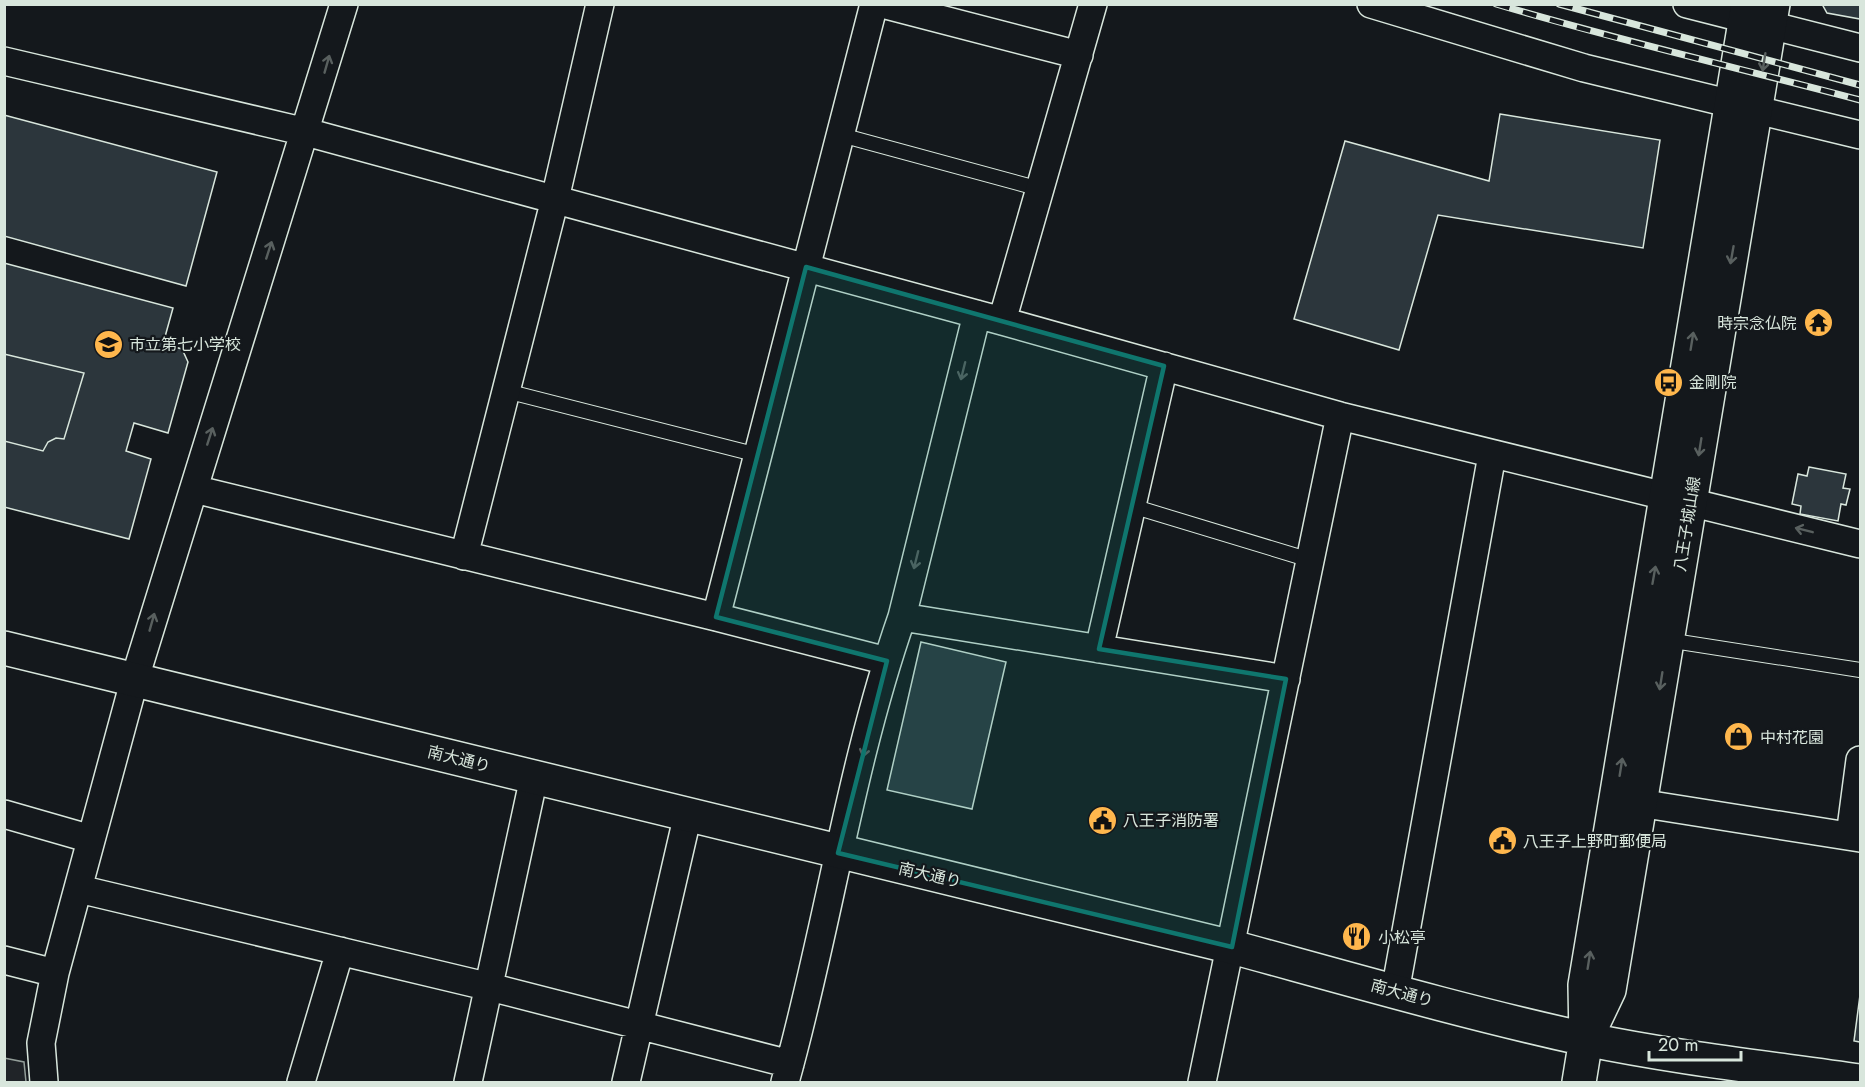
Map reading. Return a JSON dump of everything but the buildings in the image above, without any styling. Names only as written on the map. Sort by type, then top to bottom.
[{"type":"street","points":[[44,1083],[41,1043],[55,974],[79,889],[90,839],[135,678],[344,4]]},
{"type":"street","points":[[464,556],[555,199],[600,4]]},
{"type":"street","points":[[716,617],[874,4]]},
{"type":"street","points":[[882,4],[1079,55]]},
{"type":"street","points":[[79,889],[490,987],[640,1027],[788,1073],[838,853],[887,661],[990,317],[1040,189],[1093,4]]},
{"type":"street","points":[[1371,4],[1584,68],[1860,135]]},
{"type":"street","points":[[1687,4],[1759,14],[1860,48]]},
{"type":"street","name":"八王子城山線","points":[[1579,1083],[1586,1039],[1609,990],[1628,801],[1759,14]]},
{"type":"street","points":[[4,61],[306,132],[990,317],[1340,416],[1860,544]]},
{"type":"street","points":[[1099,649],[1164,366]]},
{"type":"street","points":[[1203,1083],[1340,416]]},
{"type":"street","points":[[1395,992],[1492,455]]},
{"type":"street","points":[[194,489],[887,661]]},
{"type":"street","points":[[902,617],[1286,679]]},
{"type":"street","name":"南大通り","points":[[4,648],[135,678],[838,853],[1232,947],[1395,992],[1586,1039],[1652,1052],[1860,1081]]},
{"type":"street","points":[[1628,801],[1855,837],[1860,760]]},
{"type":"street","points":[[468,1083],[534,777]]},
{"type":"street","points":[[4,814],[90,839]]},
{"type":"street","points":[[626,1083],[688,814]]},
{"type":"street","points":[[301,1083],[340,951]]},
{"type":"street","points":[[4,960],[55,974]]},
{"type":"lane","points":[[841,135],[1040,189]]},
{"type":"lane","points":[[506,391],[758,455]]},
{"type":"lane","points":[[1132,506],[1310,560]]},
{"type":"lane","points":[[1655,638],[1860,670]]},
{"type":"highlighted area","points":[[806,267],[1164,366],[1099,649],[1286,679],[1232,947],[838,853],[887,661],[716,617]]},
{"type":"shaded area","points":[[4,1058],[24,1062],[26,1082],[5,1082]]},
{"type":"railway","points":[[1496,4],[1632,42],[1860,100]]},
{"type":"railway","points":[[1559,4],[1860,85]]},
{"type":"place","name":"時宗念仏院","points":[[1818,323]]},
{"type":"place","name":"市立第七小学校","points":[[108,344]]},
{"type":"place","name":"金剛院","points":[[1668,382]]},
{"type":"place","name":"中村花園","points":[[1739,737]]},
{"type":"place","name":"八王子消防署","points":[[1102,820]]},
{"type":"place","name":"八王子上野町郵便局","points":[[1502,841]]},
{"type":"place","name":"小松亭","points":[[1357,937]]}]
